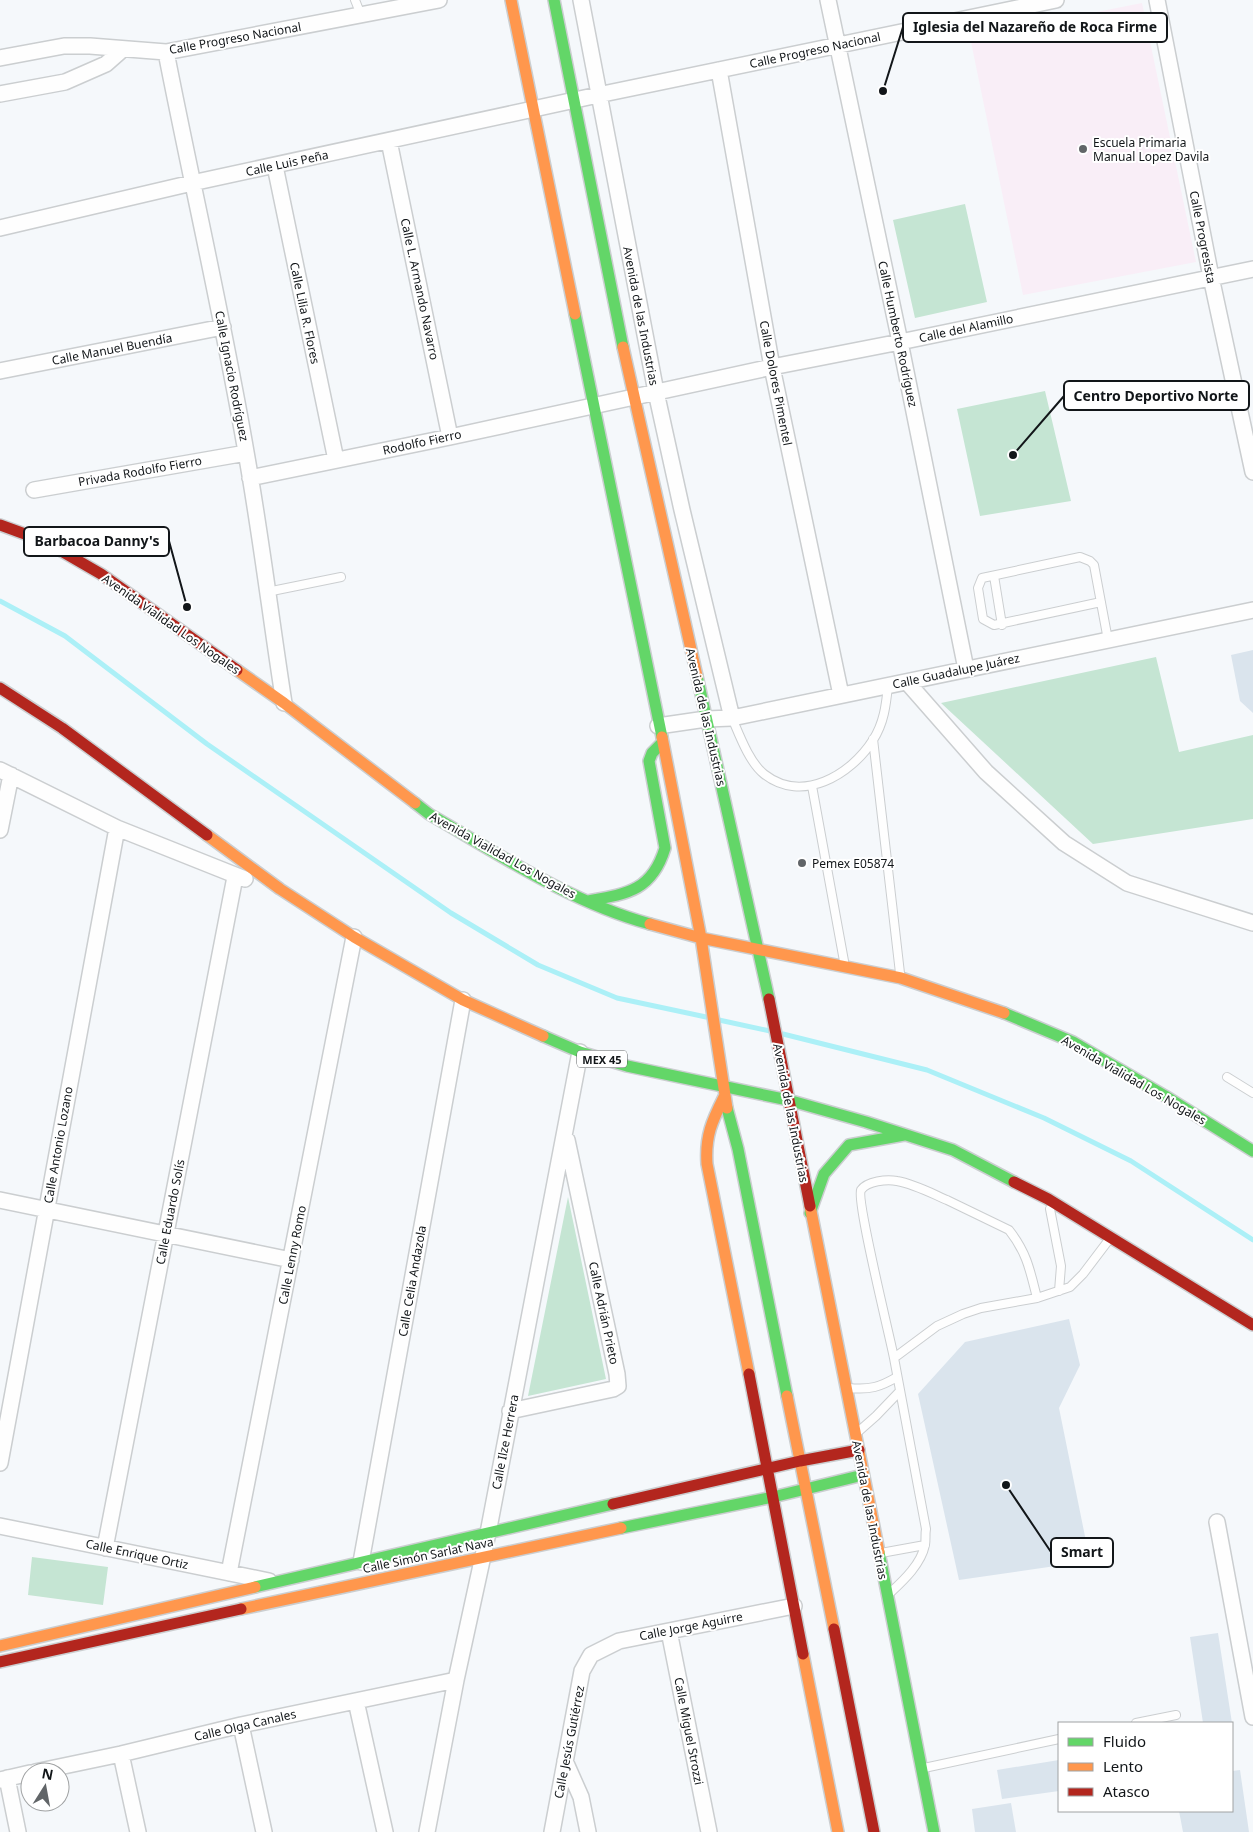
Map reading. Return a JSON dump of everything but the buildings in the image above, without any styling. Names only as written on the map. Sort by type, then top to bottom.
[{"type":"main road","points":[[511,0],[701,938],[723,1092],[738,1149],[874,1832]]},
{"type":"main road","name":"Avenida de las Industrias","points":[[554,0],[633,396],[772,1010],[810,1213],[856,1434],[934,1832]]},
{"type":"main road","name":"Avenida Vialidad Los Nogales","points":[[0,524],[44,541],[101,574],[284,703],[429,814],[556,887],[586,901],[639,920],[701,938],[901,978],[1001,1012],[1073,1042],[1253,1151]]},
{"type":"main road","name":"MEX 45","points":[[0,688],[62,728],[280,889],[354,937],[463,1000],[580,1052],[723,1092],[788,1100],[866,1122],[953,1150],[1048,1200],[1253,1325]]},
{"type":"main road","points":[[586,901],[624,894],[642,885],[654,875],[662,860],[665,848],[650,761],[652,753],[662,743]]},
{"type":"main road","points":[[723,1092],[709,1128],[706,1148],[706,1169],[719,1221],[838,1832]]},
{"type":"main road","points":[[810,1213],[824,1174],[849,1145],[906,1135]]},
{"type":"main road","name":"Calle Simón Sarlat Nava","points":[[0,1646],[800,1461],[859,1450]]},
{"type":"main road","name":"Calle Simón Sarlat Nava","points":[[0,1662],[481,1557],[773,1497],[863,1475]]},
{"type":"street","name":"Calle Progreso Nacional","points":[[0,58],[64,46],[90,46],[166,52],[439,0]]},
{"type":"street","name":"Avenida de las Industrias","points":[[581,0],[656,392],[732,718]]},
{"type":"street","name":"Calle Humberto Rodríguez","points":[[828,0],[900,342],[966,670]]},
{"type":"street","name":"Calle Progreso Nacional","points":[[574,100],[1056,0]]},
{"type":"street","name":"Calle Progresista","points":[[1157,0],[1211,278],[1253,472]]},
{"type":"street","points":[[0,94],[65,82],[106,64],[123,49]]},
{"type":"street","name":"Calle Ignacio Rodríguez","points":[[166,52],[223,327],[246,453],[284,703]]},
{"type":"street","name":"Calle Dolores Pimentel","points":[[719,70],[772,367],[841,695]]},
{"type":"street","name":"Calle Luis Peña","points":[[0,228],[192,183],[574,100]]},
{"type":"street","name":"Calle L. Armando Navarro","points":[[389,141],[450,437]]},
{"type":"street","name":"Calle Lilia R. Flores","points":[[274,166],[336,460]]},
{"type":"street","name":"Calle del Alamillo","points":[[633,396],[1253,269]]},
{"type":"street","name":"Calle Manuel Buendía","points":[[0,370],[223,327]]},
{"type":"street","name":"Avenida de las Industrias","points":[[594,406],[633,396]]},
{"type":"street","name":"Rodolfo Fierro","points":[[250,478],[594,406]]},
{"type":"street","name":"Privada Rodolfo Fierro","points":[[34,490],[246,453]]},
{"type":"street","name":"Calle Guadalupe Juárez","points":[[658,726],[706,719],[732,718],[1253,610]]},
{"type":"street","points":[[907,682],[986,772],[1064,843],[1127,883],[1253,923]]},
{"type":"street","points":[[0,830],[5,773],[117,828],[235,877],[280,889]]},
{"type":"street","name":"Calle Antonio Lozano","points":[[0,1463],[117,828]]},
{"type":"street","name":"Calle Eduardo Solís","points":[[105,1548],[235,877]]},
{"type":"street","name":"Calle Lenny Romo","points":[[229,1573],[354,937]]},
{"type":"street","name":"Calle Celia Andazola","points":[[361,1562],[463,1000]]},
{"type":"street","name":"Calle Ilze Herrera","points":[[427,1832],[481,1557],[488,1533],[580,1052]]},
{"type":"street","name":"Calle Adrián Prieto","points":[[510,1411],[618,1386],[566,1133]]},
{"type":"street","points":[[0,1200],[291,1260]]},
{"type":"street","points":[[1217,1522],[1246,1644],[1253,1716]]},
{"type":"street","name":"Calle Enrique Ortiz","points":[[0,1526],[275,1583]]},
{"type":"street","name":"Calle Jorge Aguirre","points":[[592,1655],[619,1641],[794,1606]]},
{"type":"street","name":"Calle Miguel Strozzi","points":[[669,1631],[709,1832]]},
{"type":"street","name":"Calle Jesús Gutiérrez","points":[[552,1832],[582,1671],[592,1655]]},
{"type":"street","name":"Calle Olga Canales","points":[[70,1765],[241,1724],[456,1680]]},
{"type":"street","points":[[356,1701],[386,1832]]},
{"type":"street","points":[[241,1724],[264,1832]]},
{"type":"street","points":[[121,1754],[138,1832]]},
{"type":"street","points":[[565,1761],[581,1797],[588,1832]]},
{"type":"street","points":[[18,1832],[3,1779],[20,1775]]},
{"type":"lane","points":[[354,0],[361,15]]},
{"type":"lane","points":[[1101,602],[1002,625],[994,625],[983,619],[978,588],[982,578],[1080,557],[1085,558],[1094,565],[1101,602],[1108,640]]},
{"type":"lane","points":[[994,576],[1002,625]]},
{"type":"lane","points":[[267,592],[341,577]]},
{"type":"lane","points":[[732,718],[746,749],[762,772],[772,779],[787,785],[812,786],[840,774],[860,757],[873,739],[884,715],[888,686]]},
{"type":"lane","points":[[873,739],[901,978]]},
{"type":"lane","points":[[812,786],[844,966]]},
{"type":"lane","points":[[1227,1077],[1253,1092]]},
{"type":"lane","points":[[887,1596],[918,1563],[925,1545],[924,1517],[894,1358],[863,1219],[860,1194],[863,1188],[876,1181],[896,1180],[928,1192],[1009,1230],[1018,1240],[1028,1261],[1037,1298]]},
{"type":"lane","points":[[1048,1200],[1061,1266],[1059,1291]]},
{"type":"lane","points":[[894,1358],[937,1326],[956,1318],[981,1308],[1037,1298],[1074,1284],[1110,1238]]},
{"type":"lane","points":[[846,1388],[866,1389],[883,1385],[897,1377]]},
{"type":"lane","points":[[856,1434],[900,1391]]},
{"type":"lane","points":[[879,1554],[925,1545]]},
{"type":"lane","points":[[1141,1722],[1176,1715]]},
{"type":"lane","points":[[922,1768],[1058,1739]]},
{"type":"shaded area","name":"Escuela Primaria Manual Lopez Davila","points":[[1142,3],[1196,262],[1023,295],[970,37]]},
{"type":"green space","points":[[965,204],[987,302],[915,318],[893,220]]},
{"type":"green space","points":[[1045,391],[1071,501],[980,516],[957,409]]},
{"type":"green space","points":[[1156,657],[1179,752],[1253,735],[1253,819],[1093,844],[941,703]]},
{"type":"green space","points":[[568,1197],[606,1379],[528,1396]]},
{"type":"green space","points":[[32,1557],[108,1567],[103,1605],[28,1595]]},
{"type":"waterway","points":[[0,601],[65,636],[207,744],[451,913],[538,965],[617,998],[706,1017]]},
{"type":"waterway","points":[[719,1020],[770,1031]]},
{"type":"waterway","points":[[783,1034],[927,1070],[1044,1118],[1131,1161],[1253,1240]]},
{"type":"traffic: fast","points":[[554,0],[623,347]]},
{"type":"traffic: fast","points":[[575,314],[662,737]]},
{"type":"traffic: fast","points":[[697,676],[769,999]]},
{"type":"traffic: fast","points":[[587,901],[614,896],[636,888],[645,882],[660,862],[665,848],[649,761],[652,753],[662,743]]},
{"type":"traffic: fast","points":[[415,803],[429,814],[536,876],[620,915],[650,924]]},
{"type":"traffic: fast","points":[[1004,1013],[1073,1042],[1253,1151]]},
{"type":"traffic: fast","points":[[543,1036],[580,1052],[627,1066],[788,1100],[866,1122],[953,1150],[1014,1182]]},
{"type":"traffic: fast","points":[[727,1108],[738,1149],[787,1396]]},
{"type":"traffic: fast","points":[[810,1213],[824,1174],[849,1145],[904,1135]]},
{"type":"traffic: fast","points":[[621,1528],[773,1497],[863,1475]]},
{"type":"traffic: fast","points":[[255,1587],[613,1504]]},
{"type":"traffic: fast","points":[[879,1552],[934,1832]]},
{"type":"traffic: slow","points":[[511,0],[575,314]]},
{"type":"traffic: slow","points":[[623,347],[697,676]]},
{"type":"traffic: slow","points":[[237,670],[284,703],[415,803]]},
{"type":"traffic: slow","points":[[662,737],[701,938],[727,1108]]},
{"type":"traffic: slow","points":[[207,835],[280,889],[354,937],[463,1000],[543,1036]]},
{"type":"traffic: slow","points":[[650,924],[701,938],[901,978],[1004,1013]]},
{"type":"traffic: slow","points":[[724,1097],[710,1129],[707,1145],[707,1164],[749,1374]]},
{"type":"traffic: slow","points":[[810,1206],[879,1552]]},
{"type":"traffic: slow","points":[[787,1396],[834,1629]]},
{"type":"traffic: slow","points":[[241,1609],[621,1528]]},
{"type":"traffic: slow","points":[[0,1646],[255,1587]]},
{"type":"traffic: slow","points":[[803,1654],[838,1832]]},
{"type":"traffic: jam","points":[[0,525],[44,541],[101,574],[237,670]]},
{"type":"traffic: jam","points":[[0,688],[62,728],[207,835]]},
{"type":"traffic: jam","points":[[769,999],[810,1206]]},
{"type":"traffic: jam","points":[[1014,1182],[1048,1199],[1253,1325]]},
{"type":"traffic: jam","points":[[749,1374],[803,1654]]},
{"type":"traffic: jam","points":[[613,1504],[800,1461],[859,1450]]},
{"type":"traffic: jam","points":[[0,1662],[241,1609]]},
{"type":"traffic: jam","points":[[834,1629],[874,1832]]},
{"type":"place","name":"Iglesia del Nazareño de Roca Firme","points":[[883,91]]},
{"type":"place","name":"Escuela Primaria Manual Lopez Davila","points":[[1083,149]]},
{"type":"place","name":"Centro Deportivo Norte","points":[[1013,455]]},
{"type":"place","name":"Barbacoa Danny's","points":[[187,607]]},
{"type":"place","name":"Pemex E05874","points":[[802,863]]},
{"type":"place","name":"Smart","points":[[1006,1485]]}]
